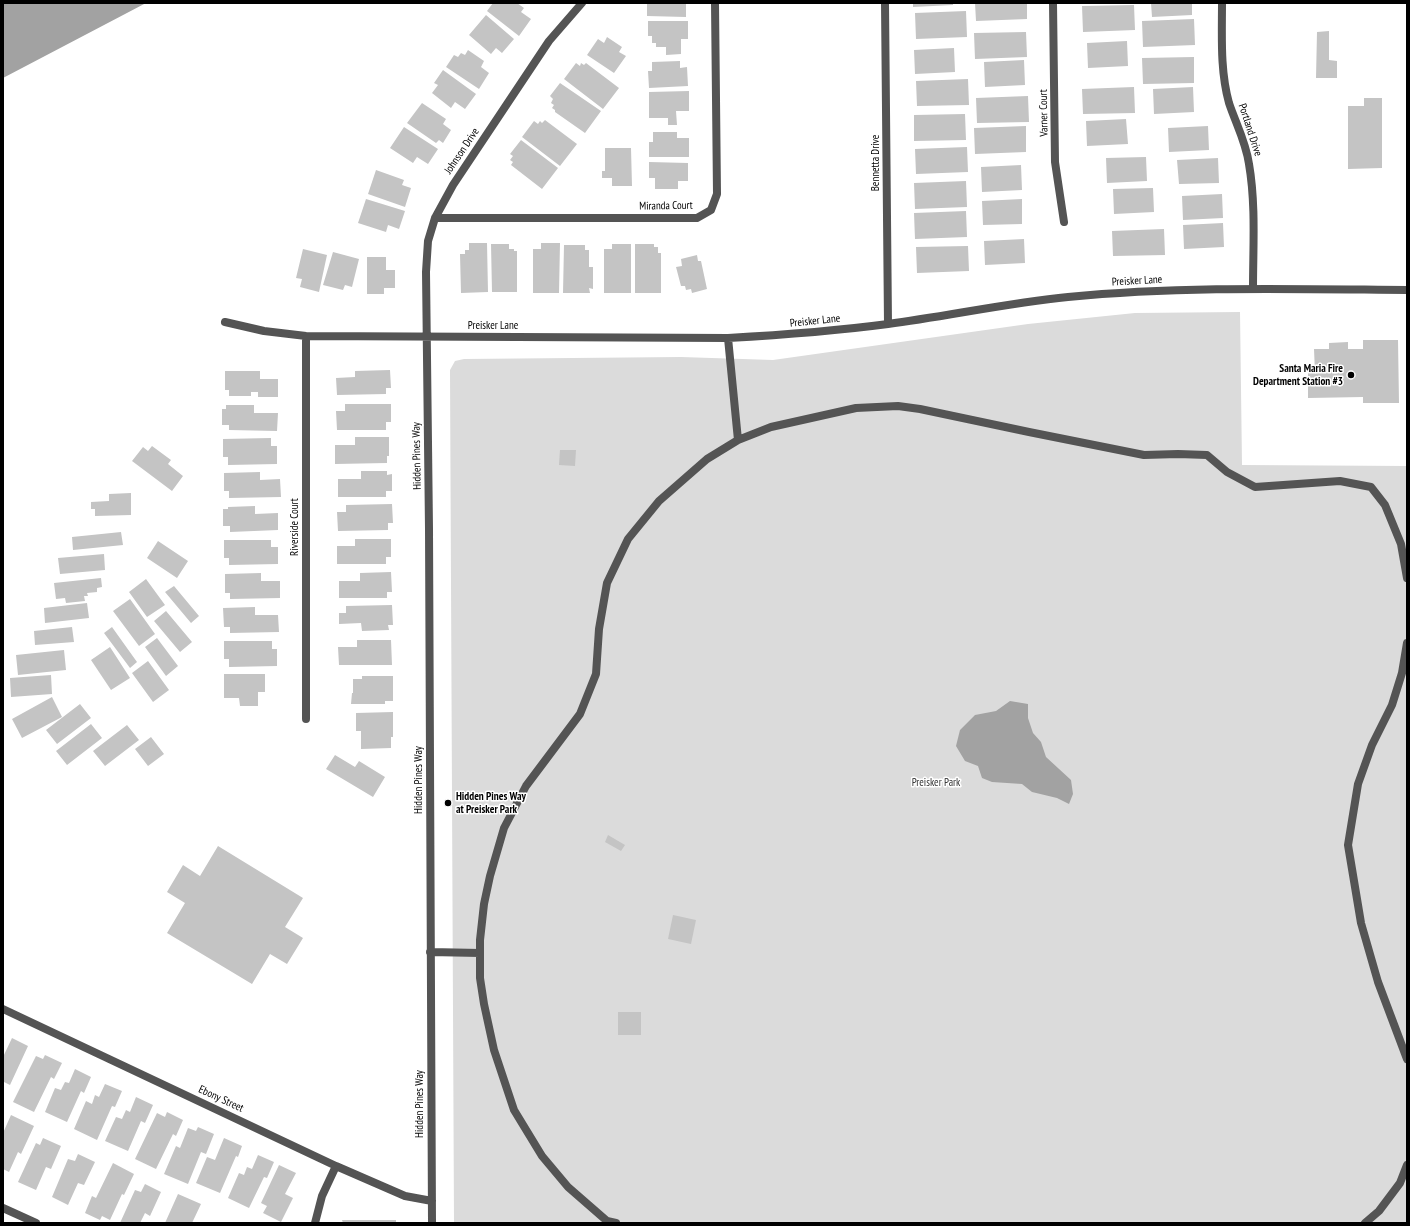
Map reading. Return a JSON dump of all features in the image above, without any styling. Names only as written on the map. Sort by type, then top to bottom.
[{"type":"street","name":"Johnson Drive","points":[[427,337],[426,272],[428,241],[435,218],[453,185],[549,41],[582,3]]},
{"type":"street","name":"Miranda Court","points":[[435,218],[697,218],[711,210],[717,194],[715,3]]},
{"type":"street","name":"Bennetta Drive","points":[[885,3],[888,324]]},
{"type":"street","name":"Varner Court","points":[[1053,3],[1055,162],[1064,222]]},
{"type":"street","name":"Portland Drive","points":[[1222,3],[1224,78],[1229,103],[1242,136],[1249,162],[1252,191],[1253,288]]},
{"type":"street","name":"Preisker Lane","points":[[225,322],[264,331],[306,336],[728,338],[792,335],[888,324],[1066,298],[1132,292],[1253,288],[1407,290]]},
{"type":"street","name":"Riverside Court","points":[[306,336],[306,719]]},
{"type":"street","name":"Hidden Pines Way","points":[[427,337],[432,1223]]},
{"type":"street","points":[[728,338],[738,440]]},
{"type":"street","points":[[616,1223],[607,1221],[568,1187],[542,1156],[514,1110],[494,1050],[480,978],[480,952],[484,904],[490,876],[504,828],[526,786],[580,714],[596,674],[600,629],[607,583],[628,539],[659,501],[707,459],[738,440],[771,427],[856,408],[898,406],[920,409],[1144,455],[1207,455],[1227,472],[1255,487],[1340,481],[1371,487],[1384,505],[1401,544],[1407,578]]},
{"type":"street","points":[[1407,643],[1402,673],[1392,705],[1372,745],[1358,784],[1348,845],[1360,923],[1378,982],[1407,1059]]},
{"type":"street","points":[[430,952],[480,952]]},
{"type":"street","name":"Ebony Street","points":[[3,1009],[336,1166],[405,1196],[432,1201]]},
{"type":"street","points":[[1365,1223],[1379,1211],[1400,1183],[1407,1165]]},
{"type":"street","points":[[315,1223],[322,1196],[336,1166]]},
{"type":"street","points":[[3,1208],[36,1223]]},
{"type":"green space","name":"Preisker Park","points":[[1240,312],[1242,465],[1407,466],[1407,1223],[454,1223],[450,370],[455,361],[464,359],[681,357],[773,360],[1028,324],[1135,313]]},
{"type":"shaded area","points":[[3,3],[146,3],[3,78]]},
{"type":"shaded area","points":[[1010,701],[1028,704],[1028,718],[1033,733],[1041,742],[1046,757],[1071,780],[1073,794],[1069,804],[1057,798],[1032,792],[1022,784],[992,782],[982,778],[978,766],[965,761],[956,746],[960,730],[975,715],[996,711]]},
{"type":"building","points":[[493,3],[517,3],[524,8],[521,12],[531,19],[519,36],[487,11]]},
{"type":"building","points":[[647,3],[686,3],[686,17],[647,16]]},
{"type":"building","points":[[913,3],[953,3],[953,5],[913,7]]},
{"type":"building","points":[[975,3],[1027,3],[1027,19],[976,21]]},
{"type":"building","points":[[1151,3],[1192,3],[1192,15],[1152,17]]},
{"type":"building","points":[[1134,5],[1135,30],[1083,32],[1082,6]]},
{"type":"building","points":[[966,11],[967,37],[916,39],[915,13]]},
{"type":"building","points":[[486,15],[514,39],[502,53],[496,48],[491,54],[469,35]]},
{"type":"building","points":[[1194,19],[1195,45],[1143,47],[1142,21]]},
{"type":"building","points":[[648,21],[688,21],[688,39],[681,39],[681,54],[666,55],[666,47],[656,47],[656,43],[652,43],[652,36],[648,36]]},
{"type":"building","points":[[1329,31],[1329,60],[1337,61],[1337,78],[1316,78],[1317,32]]},
{"type":"building","points":[[1026,32],[1027,57],[975,59],[974,33]]},
{"type":"building","points":[[607,37],[622,47],[619,52],[626,56],[614,73],[587,55],[598,39],[604,43]]},
{"type":"building","points":[[1127,41],[1128,66],[1088,68],[1087,43]]},
{"type":"building","points":[[954,48],[955,72],[915,74],[914,50]]},
{"type":"building","points":[[468,50],[484,61],[481,67],[489,73],[479,89],[446,67],[454,55],[458,57],[461,53],[465,55]]},
{"type":"building","points":[[1194,57],[1194,83],[1143,84],[1142,58]]},
{"type":"building","points":[[1024,60],[1025,85],[985,87],[984,62]]},
{"type":"building","points":[[680,61],[680,68],[687,67],[688,86],[649,88],[648,71],[652,71],[652,62]]},
{"type":"building","points":[[576,63],[580,66],[581,63],[584,65],[586,63],[619,88],[603,109],[564,79]]},
{"type":"building","points":[[443,70],[476,94],[465,109],[455,102],[451,108],[432,93],[438,85],[434,83]]},
{"type":"building","points":[[968,79],[969,105],[917,106],[916,81]]},
{"type":"building","points":[[560,83],[601,111],[585,133],[555,112],[552,108],[554,105],[551,103],[553,99],[550,96]]},
{"type":"building","points":[[1134,87],[1135,113],[1083,114],[1082,89]]},
{"type":"building","points":[[1193,87],[1194,112],[1154,114],[1153,89]]},
{"type":"building","points":[[689,91],[689,111],[676,111],[677,125],[668,125],[668,118],[649,118],[649,92]]},
{"type":"building","points":[[1028,96],[1029,122],[977,123],[976,98]]},
{"type":"building","points":[[1364,98],[1382,98],[1382,168],[1348,169],[1348,106],[1364,106]]},
{"type":"building","points":[[422,103],[446,119],[443,124],[451,130],[443,143],[439,140],[436,143],[407,123]]},
{"type":"building","points":[[965,114],[966,140],[914,141],[914,115]]},
{"type":"building","points":[[1126,119],[1128,144],[1087,146],[1086,121]]},
{"type":"building","points":[[545,120],[577,144],[560,166],[522,137],[534,121],[538,124],[540,121],[542,123]]},
{"type":"building","points":[[1026,126],[1026,152],[975,154],[974,128]]},
{"type":"building","points":[[1208,126],[1209,150],[1169,152],[1168,128]]},
{"type":"building","points":[[404,127],[438,149],[428,164],[417,157],[413,163],[390,148]]},
{"type":"building","points":[[653,132],[677,132],[677,138],[689,138],[689,157],[649,157],[649,142],[653,142]]},
{"type":"building","points":[[521,140],[558,168],[542,189],[511,165],[513,162],[510,160],[513,156],[510,154]]},
{"type":"building","points":[[967,147],[968,172],[916,174],[915,149]]},
{"type":"building","points":[[605,148],[631,148],[632,186],[612,186],[612,178],[602,178],[602,171],[605,171]]},
{"type":"building","points":[[1146,157],[1147,181],[1107,183],[1106,158]]},
{"type":"building","points":[[1218,158],[1219,183],[1179,184],[1177,160]]},
{"type":"building","points":[[649,162],[688,163],[688,181],[678,181],[678,189],[655,189],[655,178],[649,178]]},
{"type":"building","points":[[1021,165],[1022,190],[982,192],[981,167]]},
{"type":"building","points":[[376,170],[404,180],[402,185],[411,188],[405,207],[368,194]]},
{"type":"building","points":[[966,181],[967,207],[915,209],[914,183]]},
{"type":"building","points":[[1153,188],[1154,212],[1114,214],[1113,189]]},
{"type":"building","points":[[1222,194],[1223,218],[1183,220],[1182,196]]},
{"type":"building","points":[[366,199],[405,211],[399,229],[388,225],[386,232],[358,223]]},
{"type":"building","points":[[1022,199],[1022,224],[983,225],[982,201]]},
{"type":"building","points":[[966,211],[967,237],[915,239],[914,213]]},
{"type":"building","points":[[1223,223],[1224,247],[1184,249],[1183,225]]},
{"type":"building","points":[[1164,229],[1165,255],[1113,256],[1112,231]]},
{"type":"building","points":[[1024,239],[1025,263],[985,265],[984,241]]},
{"type":"building","points":[[469,243],[487,243],[488,292],[461,293],[460,254],[465,254],[465,250],[469,250]]},
{"type":"building","points":[[541,243],[560,243],[559,293],[533,293],[533,249],[541,249]]},
{"type":"building","points":[[491,244],[509,244],[509,249],[514,249],[514,251],[517,251],[517,292],[492,292]]},
{"type":"building","points":[[612,244],[631,244],[631,293],[604,293],[604,249],[612,249]]},
{"type":"building","points":[[635,244],[654,244],[654,247],[658,247],[658,253],[661,253],[661,293],[635,293]]},
{"type":"building","points":[[564,245],[585,245],[585,250],[589,250],[589,267],[593,267],[593,289],[589,288],[590,293],[563,293]]},
{"type":"building","points":[[968,246],[969,271],[917,273],[916,247]]},
{"type":"building","points":[[303,249],[327,255],[319,292],[300,287],[302,279],[296,278]]},
{"type":"building","points":[[333,252],[359,259],[352,287],[345,285],[343,290],[323,285]]},
{"type":"building","points":[[697,255],[698,261],[701,261],[707,289],[692,293],[691,289],[686,290],[685,286],[681,286],[676,267],[682,266],[681,259]]},
{"type":"building","points":[[367,257],[386,257],[386,270],[395,270],[395,288],[384,288],[384,294],[367,294]]},
{"type":"building","points":[[1363,340],[1398,340],[1399,403],[1363,403],[1363,397],[1308,398],[1308,373],[1315,373],[1314,349],[1329,349],[1329,343],[1348,342],[1348,349],[1363,349]]},
{"type":"building","points":[[390,370],[391,388],[386,388],[386,394],[337,395],[336,378],[355,377],[355,371]]},
{"type":"building","points":[[225,371],[260,371],[260,379],[278,379],[278,397],[258,397],[258,392],[251,392],[251,396],[229,396],[229,390],[225,390]]},
{"type":"building","points":[[345,404],[391,404],[391,422],[386,422],[386,430],[337,430],[336,411],[345,411]]},
{"type":"building","points":[[226,405],[254,405],[254,413],[278,413],[277,431],[229,430],[229,425],[222,425],[222,409],[226,409]]},
{"type":"building","points":[[355,437],[389,437],[389,456],[387,456],[387,463],[335,464],[335,445],[355,445]]},
{"type":"building","points":[[271,438],[271,446],[277,446],[277,464],[228,465],[228,457],[223,457],[223,439]]},
{"type":"building","points":[[152,446],[171,460],[168,464],[183,476],[172,491],[132,461],[143,447],[148,451]]},
{"type":"building","points":[[560,450],[576,450],[575,466],[559,465]]},
{"type":"building","points":[[361,471],[387,471],[387,475],[392,474],[392,491],[386,491],[386,497],[338,497],[338,479],[361,479]]},
{"type":"building","points":[[260,472],[260,480],[280,479],[281,497],[229,498],[229,491],[224,491],[224,473]]},
{"type":"building","points":[[131,493],[131,515],[95,516],[95,509],[91,509],[91,502],[109,501],[109,494]]},
{"type":"building","points":[[392,504],[393,523],[388,523],[388,530],[338,531],[337,512],[346,512],[346,505]]},
{"type":"building","points":[[255,506],[255,514],[278,513],[278,530],[230,532],[230,526],[223,526],[223,509],[228,509],[228,507]]},
{"type":"building","points":[[121,532],[123,545],[73,550],[72,537]]},
{"type":"building","points":[[355,539],[391,539],[391,557],[386,557],[386,564],[337,564],[337,546],[355,546]]},
{"type":"building","points":[[224,540],[271,540],[271,547],[278,547],[278,564],[229,565],[229,558],[224,558]]},
{"type":"building","points":[[158,541],[188,561],[177,578],[147,558]]},
{"type":"building","points":[[104,554],[105,570],[60,574],[58,558]]},
{"type":"building","points":[[391,572],[392,592],[387,592],[387,598],[339,598],[339,581],[360,581],[360,573]]},
{"type":"building","points":[[261,573],[261,581],[280,581],[280,598],[230,599],[230,593],[225,593],[225,574]]},
{"type":"building","points":[[101,578],[102,587],[97,588],[97,592],[87,593],[88,596],[84,596],[85,601],[66,603],[65,598],[56,599],[54,583]]},
{"type":"building","points":[[146,579],[165,605],[147,617],[129,592]]},
{"type":"building","points":[[174,586],[199,616],[191,623],[165,592]]},
{"type":"building","points":[[130,599],[155,634],[139,646],[113,611]]},
{"type":"building","points":[[87,603],[89,618],[45,623],[44,608]]},
{"type":"building","points":[[392,605],[393,625],[388,625],[389,630],[362,631],[361,623],[339,624],[339,613],[346,613],[346,606]]},
{"type":"building","points":[[255,607],[255,615],[278,615],[279,632],[230,633],[230,627],[224,627],[223,608]]},
{"type":"building","points":[[166,611],[192,642],[180,652],[154,621]]},
{"type":"building","points":[[72,627],[74,642],[35,645],[34,631]]},
{"type":"building","points":[[112,627],[137,662],[130,668],[104,633]]},
{"type":"building","points":[[157,638],[178,666],[166,676],[145,647]]},
{"type":"building","points":[[357,640],[391,640],[392,665],[339,665],[338,647],[357,647]]},
{"type":"building","points":[[224,641],[272,641],[272,649],[277,649],[277,666],[229,667],[229,659],[224,659]]},
{"type":"building","points":[[110,647],[130,678],[111,690],[91,660]]},
{"type":"building","points":[[64,650],[66,670],[18,675],[16,655]]},
{"type":"building","points":[[148,661],[169,690],[153,702],[132,673]]},
{"type":"building","points":[[224,674],[265,674],[265,692],[258,692],[258,706],[240,706],[239,698],[224,698]]},
{"type":"building","points":[[51,675],[52,694],[11,697],[10,678]]},
{"type":"building","points":[[362,676],[393,676],[393,701],[385,701],[385,704],[351,704],[353,679],[362,679]]},
{"type":"building","points":[[52,697],[62,717],[22,738],[12,719]]},
{"type":"building","points":[[80,704],[91,718],[57,744],[46,730]]},
{"type":"building","points":[[393,712],[393,737],[391,737],[391,748],[361,749],[361,731],[356,731],[356,713]]},
{"type":"building","points":[[91,724],[102,738],[67,765],[56,751]]},
{"type":"building","points":[[127,725],[139,740],[105,766],[93,751]]},
{"type":"building","points":[[151,737],[164,754],[148,766],[135,749]]},
{"type":"building","points":[[335,755],[355,767],[359,761],[385,777],[373,797],[326,769]]},
{"type":"building","points":[[608,835],[625,845],[621,851],[605,842]]},
{"type":"building","points":[[218,846],[303,898],[285,927],[303,938],[287,964],[270,954],[252,984],[167,933],[185,903],[167,892],[183,865],[200,876]]},
{"type":"building","points":[[673,915],[696,920],[691,944],[668,939]]},
{"type":"building","points":[[618,1012],[641,1012],[641,1035],[618,1035]]},
{"type":"building","points":[[12,1038],[28,1046],[10,1085],[4,1082],[3,1084],[3,1057]]},
{"type":"building","points":[[45,1055],[62,1063],[54,1079],[51,1077],[34,1112],[13,1102],[36,1056],[43,1059]]},
{"type":"building","points":[[75,1069],[91,1077],[84,1093],[81,1091],[67,1122],[45,1112],[55,1088],[61,1090],[65,1082],[69,1083]]},
{"type":"building","points":[[105,1084],[122,1091],[115,1107],[112,1106],[97,1140],[74,1129],[86,1101],[92,1104],[95,1095],[99,1097]]},
{"type":"building","points":[[136,1097],[153,1105],[145,1123],[141,1121],[128,1151],[105,1141],[116,1117],[122,1119],[126,1110],[130,1112]]},
{"type":"building","points":[[167,1112],[183,1120],[176,1136],[173,1134],[156,1169],[135,1159],[157,1113],[165,1117]]},
{"type":"building","points":[[11,1115],[34,1126],[21,1154],[18,1152],[9,1172],[3,1169],[3,1133]]},
{"type":"building","points":[[198,1127],[214,1134],[206,1154],[201,1152],[188,1184],[164,1174],[176,1146],[180,1148],[188,1128],[196,1131]]},
{"type":"building","points":[[43,1138],[61,1146],[51,1169],[46,1167],[36,1190],[18,1182],[36,1143],[40,1145]]},
{"type":"building","points":[[224,1138],[242,1146],[220,1193],[196,1183],[207,1157],[215,1160]]},
{"type":"building","points":[[78,1154],[95,1162],[84,1185],[78,1183],[68,1205],[52,1197],[68,1159],[75,1161]]},
{"type":"building","points":[[258,1155],[274,1162],[267,1178],[264,1177],[249,1208],[228,1198],[239,1173],[244,1175],[247,1167],[252,1169]]},
{"type":"building","points":[[113,1163],[134,1174],[124,1195],[122,1194],[110,1220],[102,1216],[100,1220],[85,1213],[92,1196],[96,1198]]},
{"type":"building","points":[[279,1165],[296,1173],[285,1194],[293,1198],[281,1222],[263,1213],[267,1206],[261,1203]]},
{"type":"building","points":[[145,1184],[161,1192],[150,1216],[145,1213],[140,1223],[120,1223],[135,1190],[141,1192]]},
{"type":"building","points":[[178,1194],[201,1204],[192,1223],[165,1223]]},
{"type":"building","points":[[342,1220],[396,1220],[396,1223],[343,1223]]},
{"type":"place","name":"Santa Maria Fire Department Station #3","points":[[1351,375]]},
{"type":"place","name":"Hidden Pines Way at Preisker Park","points":[[448,803]]}]
